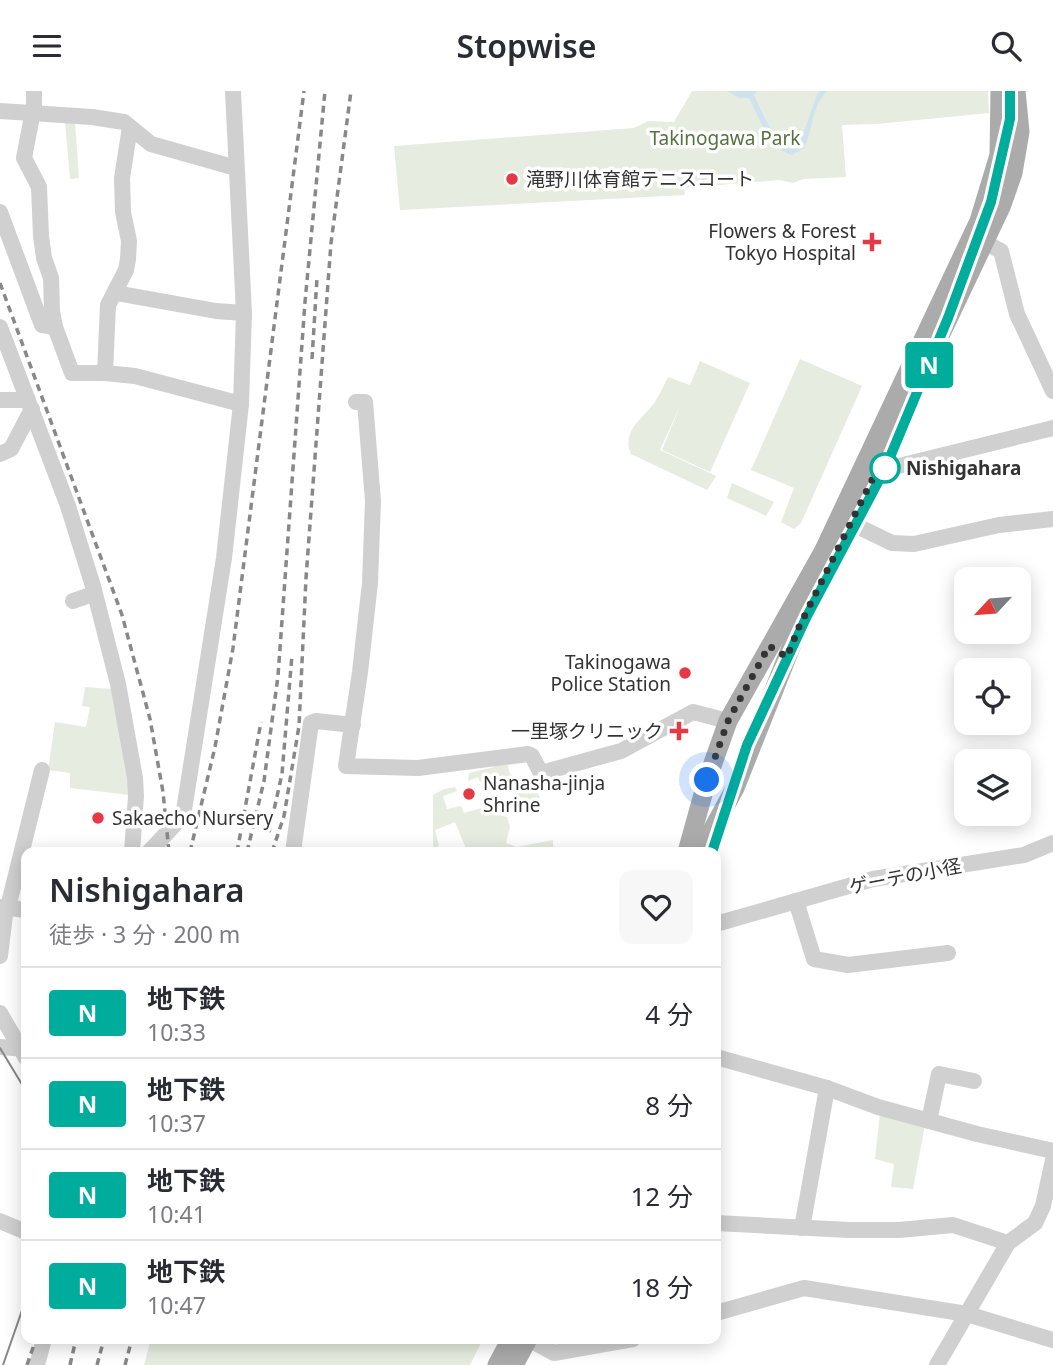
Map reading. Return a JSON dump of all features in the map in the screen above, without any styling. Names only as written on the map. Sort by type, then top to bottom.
[{"type":"main road","points":[[688,847],[707,780],[730,716],[823,552],[979,221],[999,155],[1000,91]]},
{"type":"main road","points":[[706,847],[709,836],[735,788],[799,627],[880,464],[1001,207],[1013,173],[1020,132],[1016,91]]},
{"type":"main road","points":[[769,646],[787,657]]},
{"type":"main road","points":[[730,716],[762,722]]},
{"type":"main road","points":[[497,1365],[508,1344]]},
{"type":"main road","points":[[514,1365],[525,1344]]},
{"type":"street","points":[[34,91],[34,106],[24,158],[39,187],[41,236],[44,258],[51,278],[52,311],[72,373],[135,376],[240,404]]},
{"type":"street","points":[[154,847],[181,818],[184,810],[222,571],[240,404],[244,313],[233,91]]},
{"type":"street","points":[[0,111],[92,117],[124,123],[151,144],[236,166]]},
{"type":"street","points":[[105,373],[108,305],[126,270],[129,241],[123,212],[122,178],[130,127]]},
{"type":"street","points":[[125,160],[151,144]]},
{"type":"street","points":[[0,212],[42,325],[55,327]]},
{"type":"street","points":[[984,242],[1001,251],[1017,314],[1045,357],[1053,391]]},
{"type":"street","points":[[116,293],[216,311],[244,313]]},
{"type":"street","points":[[0,327],[68,506],[93,586],[118,684],[136,796],[132,847]]},
{"type":"street","points":[[0,400],[30,404]]},
{"type":"street","points":[[356,402],[365,402],[373,501],[370,583],[346,766],[418,768],[528,754],[532,756],[541,773],[621,751],[693,712],[730,716]]},
{"type":"street","points":[[0,454],[11,449],[30,404]]},
{"type":"street","points":[[880,464],[899,466],[1053,428]]},
{"type":"street","points":[[851,523],[892,543],[914,544],[999,525],[1053,519]]},
{"type":"street","points":[[73,601],[93,594]]},
{"type":"street","points":[[294,847],[311,723],[316,721],[353,725]]},
{"type":"street","points":[[21,847],[42,770]]},
{"type":"street","name":"ゲーテの小径","points":[[721,923],[873,879],[1024,855],[1053,843]]},
{"type":"street","points":[[0,956],[5,907],[21,848]]},
{"type":"street","points":[[796,901],[814,959],[848,965],[948,953]]},
{"type":"street","points":[[0,1013],[21,1047]]},
{"type":"street","points":[[0,1047],[21,1051]]},
{"type":"street","points":[[721,1058],[827,1088],[878,1107],[977,1134],[1053,1150]]},
{"type":"street","points":[[929,1121],[939,1074],[974,1081]]},
{"type":"street","points":[[802,1228],[827,1088]]},
{"type":"street","points":[[940,1364],[1008,1243],[1035,1223],[1048,1208],[1053,1160]]},
{"type":"street","points":[[0,1221],[21,1230]]},
{"type":"street","points":[[721,1223],[899,1230],[953,1225],[1008,1243]]},
{"type":"street","points":[[721,1312],[804,1288],[967,1314],[1053,1340]]},
{"type":"street","points":[[37,1365],[43,1344]]},
{"type":"street","points":[[537,1344],[554,1353],[605,1344]]},
{"type":"green space","name":"Takinogawa Park","points":[[692,91],[988,91],[989,113],[842,125],[846,177],[803,179],[793,183],[780,180],[684,188],[685,195],[400,210],[394,146],[634,128],[648,121],[674,122]]},
{"type":"green space","points":[[65,122],[75,122],[79,178],[70,179]]},
{"type":"green space","points":[[800,359],[862,386],[801,523],[794,529],[781,522],[794,488],[751,470]]},
{"type":"green space","points":[[700,361],[750,383],[710,472],[662,450],[681,404],[660,450],[716,476],[707,490],[631,454],[629,446],[631,431],[655,402],[668,377],[690,385]]},
{"type":"green space","points":[[732,483],[774,502],[766,516],[727,498]]},
{"type":"green space","points":[[85,687],[112,689],[130,795],[70,788],[70,773],[48,770],[55,722],[86,727],[90,707],[82,706]]},
{"type":"green space","points":[[528,757],[523,763],[508,765],[510,774],[517,779],[521,776],[526,785],[533,784],[540,798],[524,803],[516,798],[515,784],[510,779],[505,784],[480,782],[478,777],[468,781],[469,773],[494,767],[495,761]]},
{"type":"green space","points":[[455,787],[457,791],[443,796],[447,809],[461,806],[464,813],[488,806],[493,813],[507,817],[510,827],[506,843],[517,847],[465,847],[455,822],[435,830],[439,846],[433,847],[433,795]]},
{"type":"green space","points":[[553,840],[553,847],[517,847]]},
{"type":"green space","points":[[880,1113],[925,1125],[913,1189],[891,1187],[894,1164],[875,1159]]},
{"type":"green space","points":[[150,1344],[480,1344],[470,1365],[144,1365]]},
{"type":"water","points":[[727,91],[757,91],[754,95],[768,124],[777,137],[790,146],[795,145],[800,134],[804,132],[817,94],[827,91],[818,103],[804,148],[792,155],[784,152],[771,139],[749,98],[739,98]]},
{"type":"tram line","points":[[0,1048],[21,1083]]},
{"type":"tram line","points":[[3,1365],[21,1313]]},
{"type":"railway","points":[[191,847],[215,747],[233,648],[304,91]]},
{"type":"railway","points":[[248,847],[264,781],[278,676],[305,302],[325,91]]},
{"type":"railway","points":[[274,847],[284,816],[299,726],[306,578],[331,243],[351,91]]},
{"type":"railway","points":[[312,359],[317,278]]},
{"type":"railway","points":[[0,283],[122,615],[150,719],[163,792],[168,847]]},
{"type":"railway","points":[[269,832],[282,774],[292,655]]},
{"type":"railway","points":[[238,847],[261,722]]},
{"type":"railway","points":[[27,1365],[34,1344]]},
{"type":"railway","points":[[70,1365],[75,1344]]},
{"type":"railway","points":[[97,1365],[103,1344]]},
{"type":"railway","points":[[125,1365],[131,1344]]},
{"type":"metro line","name":"N","points":[[714,847],[747,745],[807,616],[885,469],[948,318],[991,202],[1010,119],[1010,91]]},
{"type":"place","name":"滝野川体育館テニスコート","points":[[512,179]]},
{"type":"place","name":"Flowers & Forest Tokyo Hospital","points":[[872,242]]},
{"type":"place","name":"Nishigahara","points":[[885,468]]},
{"type":"place","name":"Takinogawa Police Station","points":[[685,673]]},
{"type":"place","name":"一里塚クリニック","points":[[679,731]]},
{"type":"place","name":"Nanasha-jinja Shrine","points":[[469,794]]},
{"type":"place","name":"Sakaecho Nursery","points":[[98,818]]},
{"type":"route","points":[[707,780],[728,721],[769,646],[787,657],[799,627],[880,464],[885,468]]}]
